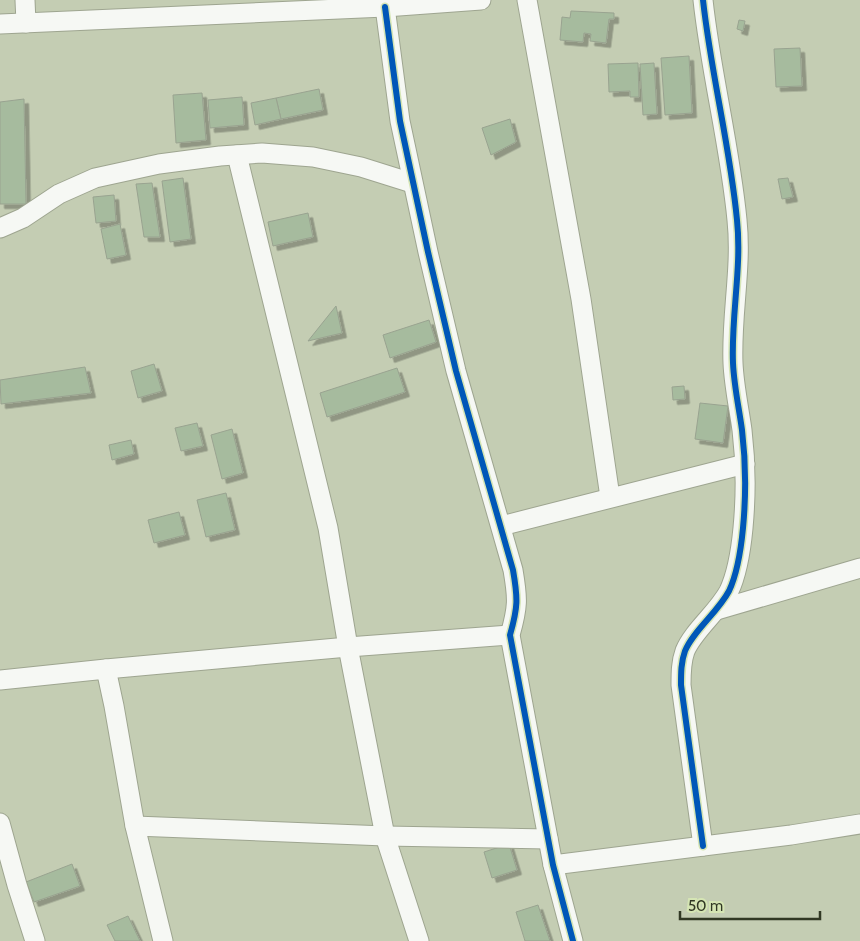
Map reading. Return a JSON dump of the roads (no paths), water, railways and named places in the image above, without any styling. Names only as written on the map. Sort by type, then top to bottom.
[{"type":"street","points":[[25,0],[26,23]]},
{"type":"street","points":[[0,24],[385,8],[481,0]]},
{"type":"street","points":[[527,0],[581,299],[610,497]]},
{"type":"street","points":[[703,0],[737,221],[738,262],[733,329],[733,363],[745,464],[743,530],[736,573],[729,591],[717,610],[685,650],[681,663],[681,685],[703,846]]},
{"type":"street","points":[[385,8],[400,121],[412,183],[456,371],[513,570],[518,596],[516,614],[510,635],[553,865],[573,941]]},
{"type":"street","points":[[0,228],[23,218],[59,194],[96,178],[159,164],[237,155],[262,153],[313,157],[361,167],[412,183]]},
{"type":"street","points":[[237,155],[328,528],[348,647],[385,836],[419,941]]},
{"type":"street","points":[[500,526],[745,464]]},
{"type":"street","points":[[717,610],[860,568]]},
{"type":"street","points":[[0,680],[348,647],[510,635]]},
{"type":"street","points":[[106,669],[135,826],[163,941]]},
{"type":"street","points":[[0,823],[16,885],[35,941]]},
{"type":"street","points":[[553,865],[791,835],[860,824]]},
{"type":"street","points":[[135,826],[385,836],[548,839]]}]
